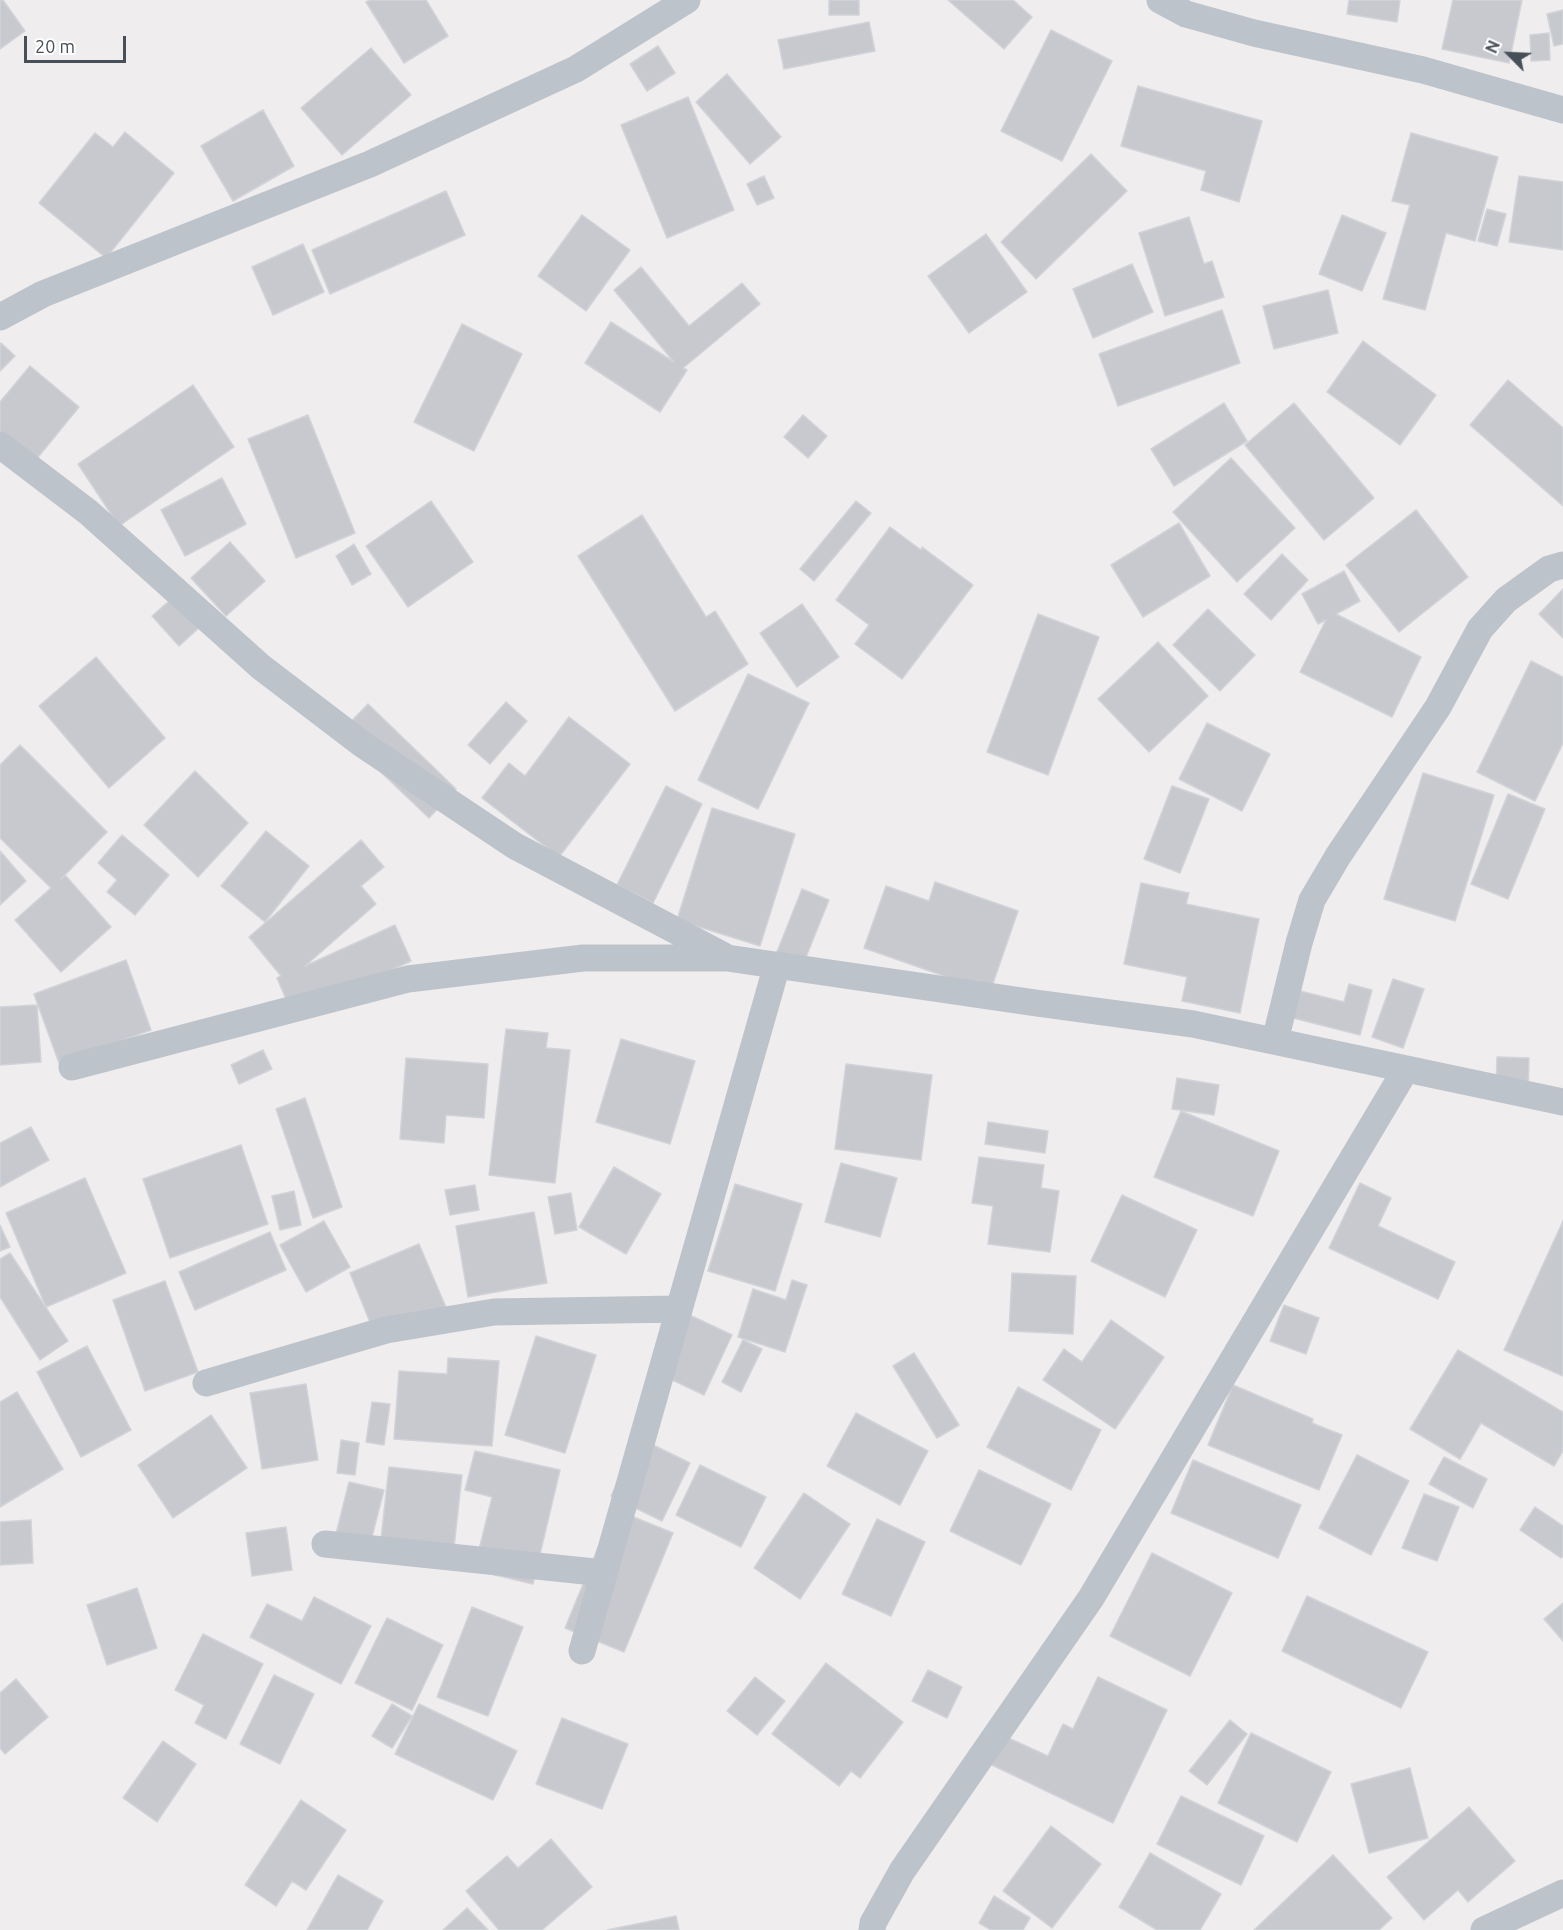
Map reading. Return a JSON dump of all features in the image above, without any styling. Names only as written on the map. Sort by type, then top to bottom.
[{"type":"street","points":[[0,317],[42,294],[370,164],[565,74],[687,0]]},
{"type":"street","points":[[1160,0],[1186,14],[1254,33],[1423,70],[1563,110]]},
{"type":"street","points":[[0,445],[88,512],[261,667],[362,744],[515,846],[727,958]]},
{"type":"street","points":[[1275,1041],[1312,900],[1338,856],[1437,707],[1480,628],[1506,600],[1550,569],[1563,565]]},
{"type":"street","points":[[72,1067],[408,979],[583,958],[727,958],[1193,1024],[1563,1102]]},
{"type":"street","points":[[582,1651],[777,965]]},
{"type":"street","points":[[872,1930],[873,1923],[902,1871],[1091,1598],[1406,1069]]},
{"type":"street","points":[[206,1383],[386,1330],[483,1314],[678,1309]]},
{"type":"street","points":[[325,1544],[604,1573]]},
{"type":"street","points":[[1484,1930],[1563,1893]]},
{"type":"building","points":[[0,0],[3,0],[25,31],[0,49]]},
{"type":"building","points":[[370,0],[426,0],[448,36],[404,63],[366,2]]},
{"type":"building","points":[[829,0],[859,0],[859,15],[829,15]]},
{"type":"building","points":[[948,0],[1013,0],[1032,17],[1004,49]]},
{"type":"building","points":[[1349,0],[1400,0],[1397,22],[1347,14]]},
{"type":"building","points":[[1453,0],[1522,0],[1509,63],[1442,49]]},
{"type":"building","points":[[1563,10],[1563,44],[1554,46],[1547,14]]},
{"type":"building","points":[[869,22],[875,51],[784,69],[778,40]]},
{"type":"building","points":[[1051,30],[1112,61],[1062,161],[1001,131]]},
{"type":"building","points":[[1549,33],[1550,60],[1531,61],[1530,35]]},
{"type":"building","points":[[658,46],[675,73],[647,91],[630,64]]},
{"type":"building","points":[[371,48],[411,95],[342,155],[301,108]]},
{"type":"building","points":[[727,74],[781,137],[750,164],[696,102]]},
{"type":"building","points":[[1138,86],[1262,121],[1239,202],[1201,190],[1206,171],[1121,146]]},
{"type":"building","points":[[688,97],[734,210],[667,238],[621,125]]},
{"type":"building","points":[[263,110],[294,166],[233,201],[201,146]]},
{"type":"building","points":[[125,132],[174,173],[106,258],[39,203],[95,133],[113,147]]},
{"type":"building","points":[[1411,133],[1498,157],[1475,241],[1446,233],[1425,310],[1383,299],[1410,205],[1392,201]]},
{"type":"building","points":[[1091,154],[1127,191],[1036,279],[1001,242]]},
{"type":"building","points":[[764,176],[774,198],[757,205],[747,184]]},
{"type":"building","points":[[1519,176],[1563,182],[1563,250],[1509,242]]},
{"type":"building","points":[[446,191],[465,235],[330,294],[312,250]]},
{"type":"building","points":[[1487,209],[1506,214],[1497,246],[1478,241]]},
{"type":"building","points":[[582,215],[630,250],[586,311],[538,276]]},
{"type":"building","points":[[1342,215],[1386,233],[1362,291],[1319,274]]},
{"type":"building","points":[[1189,217],[1204,264],[1212,261],[1224,297],[1165,316],[1139,233]]},
{"type":"building","points":[[986,234],[1027,292],[969,333],[928,276]]},
{"type":"building","points":[[303,244],[324,292],[273,315],[252,267]]},
{"type":"building","points":[[1132,264],[1153,312],[1093,338],[1073,289]]},
{"type":"building","points":[[641,267],[689,326],[742,283],[760,304],[683,368],[687,370],[660,412],[585,363],[611,322],[674,362],[614,290]]},
{"type":"building","points":[[1328,290],[1338,333],[1274,349],[1263,306]]},
{"type":"building","points":[[1222,310],[1240,363],[1118,406],[1099,354]]},
{"type":"building","points":[[462,324],[522,354],[474,451],[414,422]]},
{"type":"building","points":[[1363,341],[1436,395],[1400,445],[1327,392]]},
{"type":"building","points":[[1,343],[15,356],[0,371],[0,345]]},
{"type":"building","points":[[30,366],[79,407],[26,472],[0,450],[0,402]]},
{"type":"building","points":[[1508,380],[1563,428],[1563,506],[1470,425]]},
{"type":"building","points":[[193,385],[234,447],[119,526],[78,464]]},
{"type":"building","points":[[1224,403],[1247,441],[1174,486],[1151,449]]},
{"type":"building","points":[[1294,403],[1374,498],[1324,540],[1245,445]]},
{"type":"building","points":[[308,415],[355,533],[296,558],[248,439]]},
{"type":"building","points":[[803,415],[827,436],[808,458],[784,437]]},
{"type":"building","points":[[1231,458],[1295,528],[1237,582],[1173,512]]},
{"type":"building","points":[[222,478],[246,524],[185,556],[161,510]]},
{"type":"building","points":[[431,501],[473,562],[408,607],[366,546]]},
{"type":"building","points":[[856,501],[871,513],[814,581],[800,569]]},
{"type":"building","points":[[1416,510],[1468,577],[1399,632],[1346,565]]},
{"type":"building","points":[[642,515],[706,617],[715,611],[748,664],[675,711],[578,556]]},
{"type":"building","points":[[1179,523],[1210,576],[1143,617],[1111,565]]},
{"type":"building","points":[[890,527],[921,550],[922,547],[973,585],[902,679],[855,644],[869,625],[836,600]]},
{"type":"building","points":[[230,542],[265,581],[226,616],[191,578]]},
{"type":"building","points":[[354,544],[371,574],[352,585],[336,556]]},
{"type":"building","points":[[1282,554],[1308,580],[1271,620],[1244,594]]},
{"type":"building","points":[[1344,571],[1360,601],[1336,614],[1421,657],[1392,717],[1300,672],[1326,620],[1318,624],[1302,594]]},
{"type":"building","points":[[185,587],[212,616],[179,646],[152,616]]},
{"type":"building","points":[[1563,589],[1563,638],[1539,614]]},
{"type":"building","points":[[802,604],[839,657],[797,687],[760,633]]},
{"type":"building","points":[[1208,609],[1255,655],[1220,691],[1173,645]]},
{"type":"building","points":[[1038,614],[1099,637],[1048,775],[987,752]]},
{"type":"building","points":[[1158,642],[1208,696],[1149,752],[1098,699]]},
{"type":"building","points":[[96,657],[165,738],[109,788],[39,706]]},
{"type":"building","points":[[1531,661],[1563,677],[1563,743],[1535,801],[1477,772]]},
{"type":"building","points":[[748,674],[809,703],[758,809],[698,780]]},
{"type":"building","points":[[506,702],[527,721],[490,764],[468,745]]},
{"type":"building","points":[[368,704],[456,789],[429,818],[340,733]]},
{"type":"building","points":[[569,717],[630,764],[559,857],[482,798],[509,763],[525,776]]},
{"type":"building","points":[[1207,723],[1270,754],[1242,811],[1179,779]]},
{"type":"building","points":[[20,745],[107,832],[61,879],[65,875],[111,927],[61,972],[15,920],[51,888],[0,838],[0,765]]},
{"type":"building","points":[[195,771],[248,823],[198,877],[144,825]]},
{"type":"building","points":[[1423,773],[1494,795],[1455,921],[1384,899]]},
{"type":"building","points":[[666,786],[702,804],[653,903],[617,885]]},
{"type":"building","points":[[1172,786],[1209,799],[1180,873],[1144,859]]},
{"type":"building","points":[[1508,794],[1545,809],[1508,899],[1471,884]]},
{"type":"building","points":[[712,808],[795,834],[760,946],[677,920]]},
{"type":"building","points":[[266,831],[309,866],[265,922],[221,886]]},
{"type":"building","points":[[122,835],[169,875],[135,915],[107,892],[117,880],[98,863]]},
{"type":"building","points":[[361,840],[384,867],[361,886],[376,904],[305,966],[395,925],[411,961],[293,1015],[277,978],[281,976],[249,937]]},
{"type":"building","points":[[0,851],[26,881],[0,905]]},
{"type":"building","points":[[935,882],[1018,911],[990,992],[864,948],[886,886],[929,901]]},
{"type":"building","points":[[1141,883],[1189,893],[1186,904],[1259,919],[1240,1013],[1182,1001],[1187,977],[1124,964]]},
{"type":"building","points":[[802,889],[829,900],[800,972],[773,962]]},
{"type":"building","points":[[126,960],[151,1030],[59,1063],[34,994]]},
{"type":"building","points":[[1393,979],[1424,989],[1403,1048],[1372,1037]]},
{"type":"building","points":[[1349,984],[1372,990],[1360,1035],[1293,1018],[1300,991],[1344,1002]]},
{"type":"building","points":[[37,1005],[41,1062],[0,1065],[0,1007]]},
{"type":"building","points":[[506,1029],[548,1033],[546,1048],[570,1050],[555,1183],[489,1175]]},
{"type":"building","points":[[621,1039],[695,1061],[670,1144],[596,1122]]},
{"type":"building","points":[[263,1050],[272,1069],[239,1084],[231,1065]]},
{"type":"building","points":[[1497,1057],[1529,1058],[1528,1092],[1496,1092]]},
{"type":"building","points":[[406,1058],[488,1064],[484,1118],[446,1115],[444,1143],[400,1139]]},
{"type":"building","points":[[846,1064],[932,1075],[921,1160],[835,1149]]},
{"type":"building","points":[[1177,1078],[1219,1085],[1214,1115],[1172,1109]]},
{"type":"building","points":[[305,1098],[342,1207],[313,1218],[276,1109]]},
{"type":"building","points":[[1181,1111],[1279,1151],[1253,1216],[1154,1177]]},
{"type":"building","points":[[988,1122],[1048,1131],[1045,1153],[985,1144]]},
{"type":"building","points":[[31,1127],[49,1160],[0,1187],[0,1143]]},
{"type":"building","points":[[241,1145],[268,1224],[170,1258],[143,1179]]},
{"type":"building","points":[[979,1157],[1044,1165],[1041,1188],[1059,1191],[1050,1252],[988,1244],[993,1206],[972,1203]]},
{"type":"building","points":[[841,1163],[897,1178],[880,1237],[825,1222]]},
{"type":"building","points":[[614,1167],[661,1194],[626,1254],[579,1227]]},
{"type":"building","points":[[85,1178],[126,1273],[46,1307],[6,1213]]},
{"type":"building","points":[[1360,1183],[1391,1198],[1378,1226],[1455,1262],[1438,1299],[1329,1248]]},
{"type":"building","points":[[735,1184],[802,1204],[775,1291],[708,1271]]},
{"type":"building","points":[[475,1185],[479,1210],[450,1215],[445,1190]]},
{"type":"building","points":[[294,1191],[301,1225],[280,1230],[272,1196]]},
{"type":"building","points":[[571,1193],[577,1230],[555,1234],[548,1197]]},
{"type":"building","points":[[1122,1195],[1197,1230],[1165,1297],[1091,1261]]},
{"type":"building","points":[[534,1212],[547,1283],[468,1297],[456,1226]]},
{"type":"building","points":[[324,1221],[350,1267],[306,1292],[280,1245]]},
{"type":"building","points":[[1563,1221],[1563,1376],[1504,1350]]},
{"type":"building","points":[[0,1225],[10,1247],[0,1251]]},
{"type":"building","points":[[270,1232],[286,1270],[195,1310],[179,1272]]},
{"type":"building","points":[[419,1244],[448,1312],[378,1342],[350,1273]]},
{"type":"building","points":[[10,1253],[68,1341],[40,1360],[0,1297],[0,1259]]},
{"type":"building","points":[[1012,1273],[1076,1276],[1073,1334],[1009,1331]]},
{"type":"building","points":[[792,1280],[807,1285],[785,1352],[738,1337],[753,1289],[786,1300]]},
{"type":"building","points":[[165,1281],[198,1372],[145,1391],[113,1300]]},
{"type":"building","points":[[1284,1305],[1319,1318],[1306,1354],[1270,1341]]},
{"type":"building","points":[[679,1310],[732,1335],[704,1395],[651,1370]]},
{"type":"building","points":[[1111,1320],[1164,1357],[1115,1429],[1043,1380],[1064,1349],[1082,1362]]},
{"type":"building","points":[[536,1336],[596,1355],[565,1453],[505,1435]]},
{"type":"building","points":[[743,1340],[762,1349],[741,1392],[722,1382]]},
{"type":"building","points":[[87,1346],[131,1430],[81,1457],[37,1372]]},
{"type":"building","points":[[1458,1350],[1563,1412],[1563,1451],[1554,1466],[1481,1423],[1460,1459],[1410,1429]]},
{"type":"building","points":[[914,1353],[959,1425],[937,1438],[893,1366]]},
{"type":"building","points":[[448,1358],[499,1361],[492,1446],[394,1439],[399,1371],[447,1374]]},
{"type":"building","points":[[306,1384],[318,1460],[262,1469],[250,1393]]},
{"type":"building","points":[[1233,1385],[1313,1419],[1312,1423],[1342,1435],[1319,1490],[1208,1445]]},
{"type":"building","points":[[1018,1387],[1101,1430],[1071,1490],[987,1447]]},
{"type":"building","points":[[17,1392],[63,1469],[0,1507],[0,1402]]},
{"type":"building","points":[[372,1402],[390,1404],[384,1445],[366,1442]]},
{"type":"building","points":[[856,1413],[928,1451],[900,1505],[827,1466]]},
{"type":"building","points":[[211,1415],[247,1468],[173,1518],[138,1465]]},
{"type":"building","points":[[639,1438],[690,1463],[662,1521],[611,1496]]},
{"type":"building","points":[[341,1440],[359,1443],[355,1475],[337,1473]]},
{"type":"building","points":[[475,1451],[560,1470],[533,1584],[474,1570],[492,1497],[465,1490]]},
{"type":"building","points":[[1357,1455],[1409,1481],[1371,1555],[1319,1528]]},
{"type":"building","points":[[1444,1457],[1487,1479],[1473,1508],[1429,1484]]},
{"type":"building","points":[[1193,1460],[1301,1505],[1278,1558],[1171,1513]]},
{"type":"building","points":[[700,1465],[766,1497],[741,1547],[676,1515]]},
{"type":"building","points":[[389,1467],[462,1475],[453,1556],[380,1548]]},
{"type":"building","points":[[979,1470],[1051,1504],[1021,1565],[950,1531]]},
{"type":"building","points":[[349,1482],[384,1490],[367,1556],[333,1546]]},
{"type":"building","points":[[804,1493],[850,1524],[800,1599],[754,1568]]},
{"type":"building","points":[[1424,1494],[1459,1507],[1437,1561],[1402,1548]]},
{"type":"building","points":[[1535,1507],[1563,1526],[1563,1556],[1561,1558],[1520,1530]]},
{"type":"building","points":[[614,1509],[673,1533],[624,1652],[565,1628]]},
{"type":"building","points":[[877,1519],[925,1542],[891,1616],[842,1594]]},
{"type":"building","points":[[31,1520],[33,1563],[0,1565],[0,1522]]},
{"type":"building","points":[[286,1527],[292,1570],[252,1576],[246,1533]]},
{"type":"building","points":[[1152,1553],[1232,1593],[1190,1676],[1110,1636]]},
{"type":"building","points":[[137,1588],[157,1648],[107,1665],[87,1605]]},
{"type":"building","points":[[1307,1596],[1428,1652],[1401,1708],[1282,1651]]},
{"type":"building","points":[[314,1597],[371,1626],[341,1684],[250,1637],[267,1604],[302,1621]]},
{"type":"building","points":[[1563,1603],[1563,1641],[1544,1619]]},
{"type":"building","points":[[472,1607],[523,1627],[488,1716],[437,1697]]},
{"type":"building","points":[[387,1618],[443,1645],[412,1710],[355,1683]]},
{"type":"building","points":[[203,1634],[263,1664],[226,1739],[195,1723],[204,1705],[175,1690]]},
{"type":"building","points":[[826,1663],[903,1722],[860,1778],[851,1771],[839,1786],[772,1734]]},
{"type":"building","points":[[928,1670],[962,1687],[947,1718],[912,1701]]},
{"type":"building","points":[[274,1675],[314,1694],[280,1764],[240,1744]]},
{"type":"building","points":[[755,1677],[785,1701],[757,1735],[727,1711]]},
{"type":"building","points":[[1098,1677],[1167,1710],[1113,1823],[990,1764],[1004,1736],[1048,1756],[1063,1724],[1073,1729]]},
{"type":"building","points":[[16,1679],[48,1717],[5,1754],[0,1748],[0,1693]]},
{"type":"building","points":[[392,1704],[412,1716],[392,1748],[372,1736]]},
{"type":"building","points":[[419,1704],[517,1751],[493,1800],[395,1754]]},
{"type":"building","points":[[562,1718],[628,1744],[602,1809],[536,1784]]},
{"type":"building","points":[[1230,1720],[1247,1734],[1207,1785],[1189,1771]]},
{"type":"building","points":[[1251,1733],[1331,1772],[1297,1842],[1218,1803]]},
{"type":"building","points":[[163,1741],[196,1764],[157,1822],[123,1798]]},
{"type":"building","points":[[1410,1768],[1428,1838],[1369,1853],[1351,1784]]},
{"type":"building","points":[[1181,1796],[1264,1836],[1241,1885],[1157,1844]]},
{"type":"building","points":[[301,1800],[346,1830],[306,1890],[292,1881],[276,1906],[245,1885]]},
{"type":"building","points":[[1469,1807],[1515,1861],[1468,1902],[1458,1890],[1424,1920],[1387,1877]]},
{"type":"building","points":[[1051,1826],[1101,1864],[1052,1928],[1003,1891]]},
{"type":"building","points":[[551,1839],[592,1887],[542,1930],[499,1930],[466,1891],[507,1856],[518,1868]]},
{"type":"building","points":[[1150,1853],[1221,1894],[1200,1930],[1157,1930],[1119,1907]]},
{"type":"building","points":[[1333,1855],[1392,1918],[1379,1930],[1254,1930]]},
{"type":"building","points":[[338,1875],[383,1901],[367,1930],[307,1930]]},
{"type":"building","points":[[994,1896],[1030,1918],[1023,1930],[991,1930],[979,1923]]},
{"type":"building","points":[[467,1908],[488,1930],[443,1930]]},
{"type":"building","points":[[676,1916],[679,1930],[607,1930]]}]
